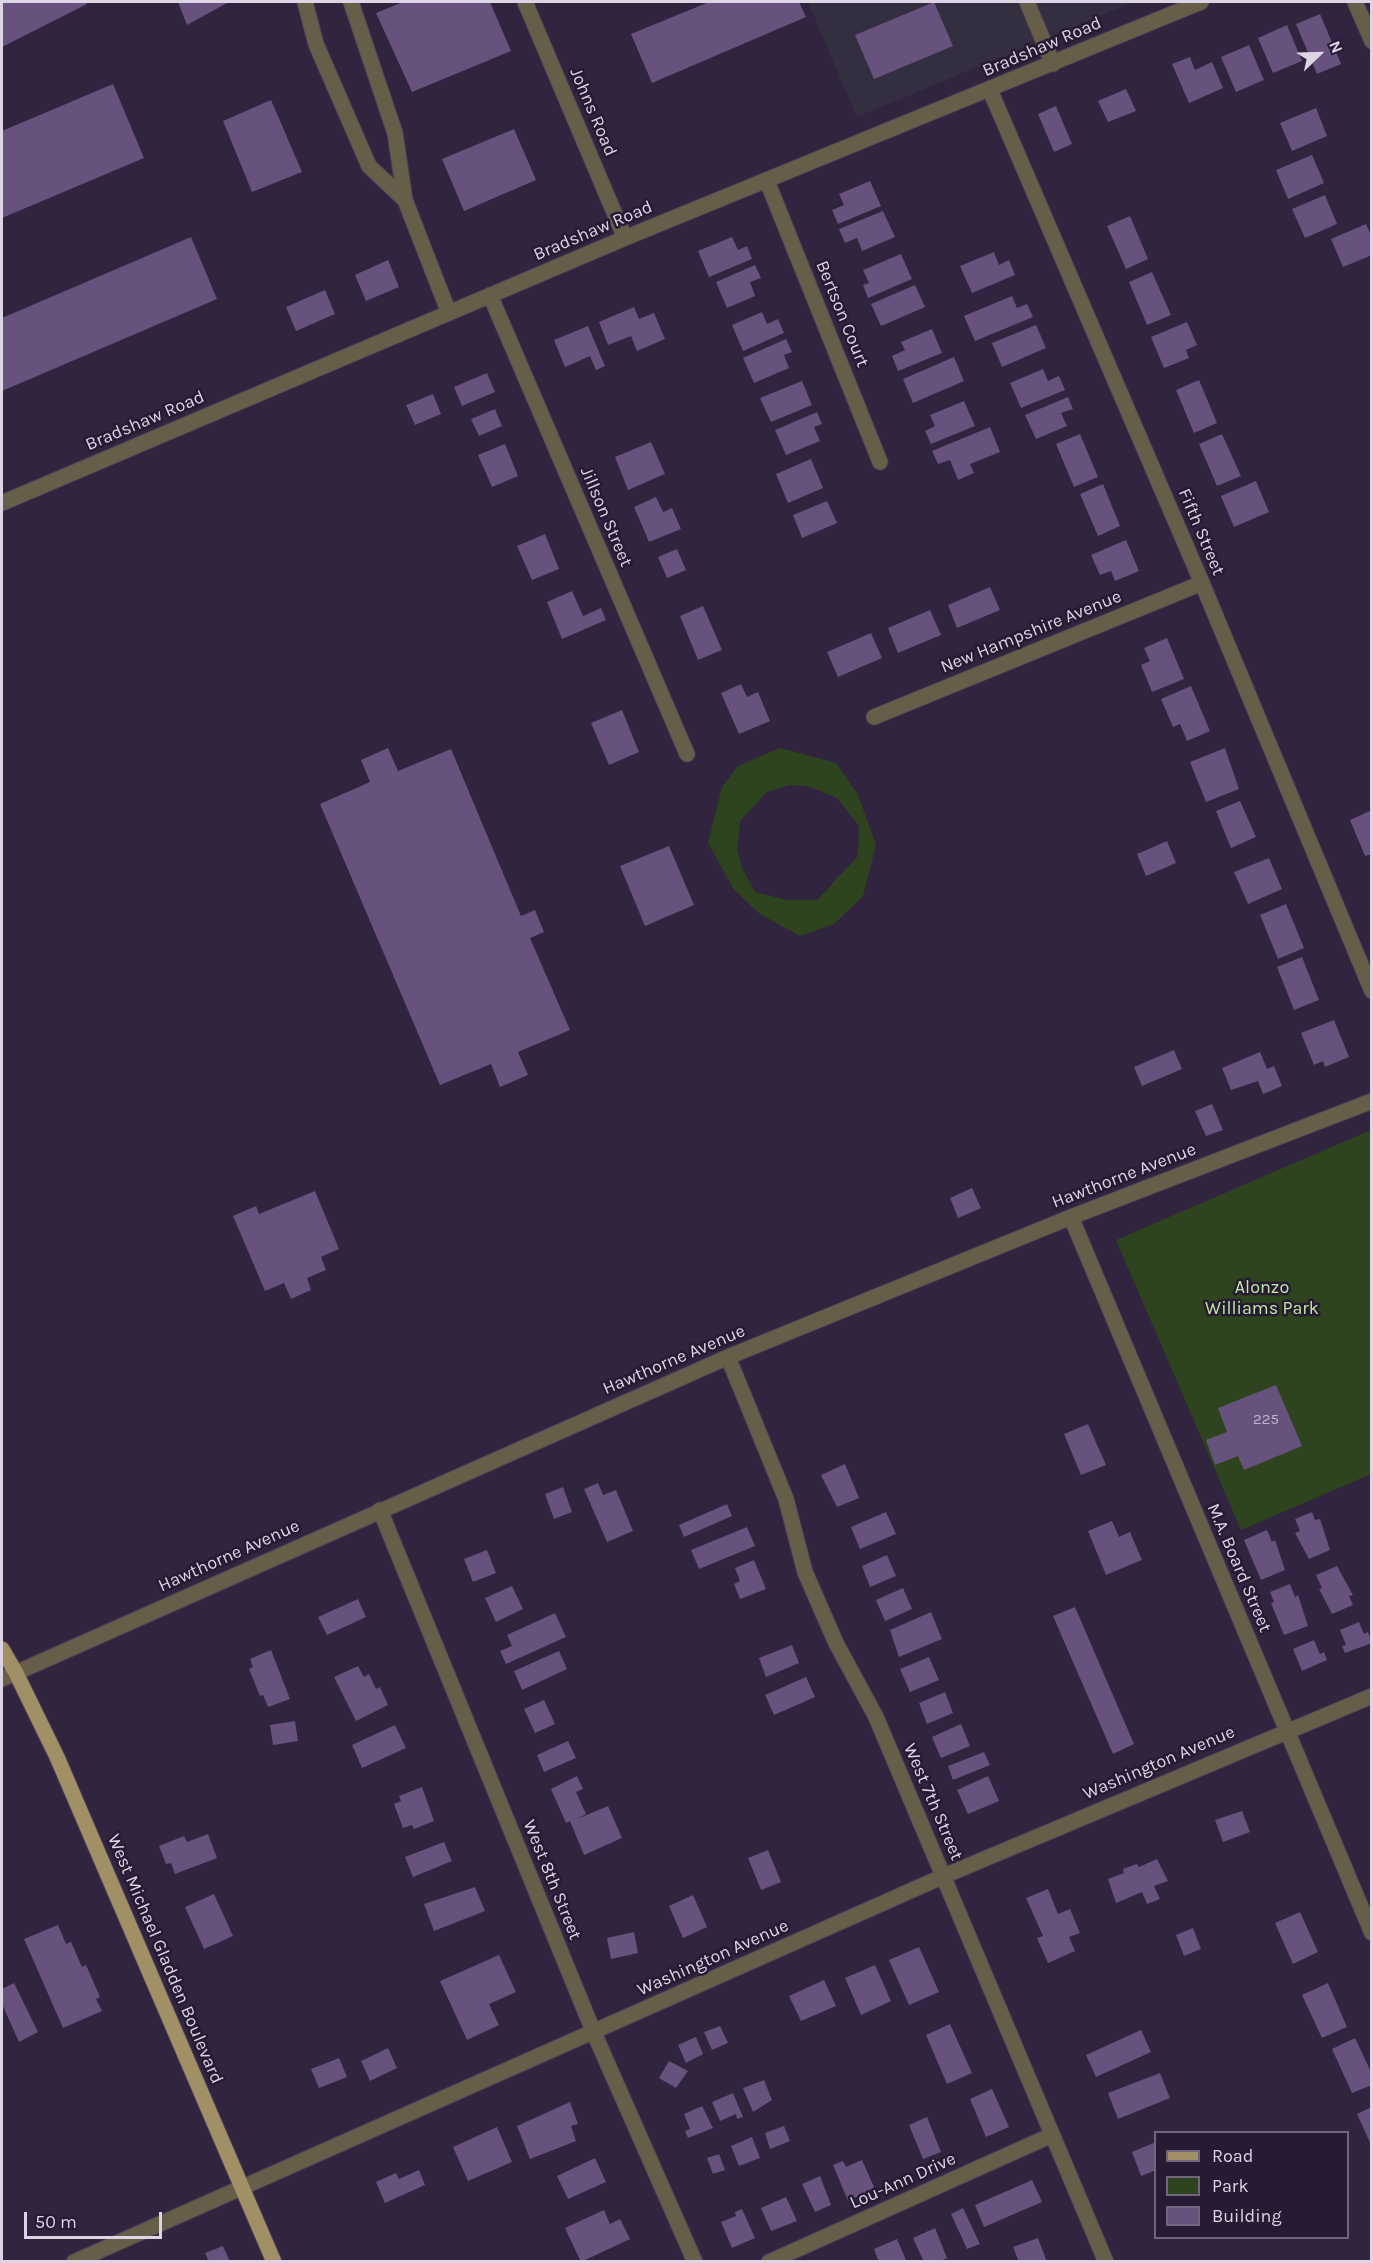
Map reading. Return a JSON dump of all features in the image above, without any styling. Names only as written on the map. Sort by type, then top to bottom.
[{"type":"main road","name":"West Michael Gladden Boulevard","points":[[2,1649],[61,1767],[274,2262]]},
{"type":"street","points":[[305,2],[316,44],[369,166],[405,200]]},
{"type":"street","points":[[351,2],[395,133],[405,200],[449,313]]},
{"type":"street","name":"Johns Road","points":[[525,2],[626,238]]},
{"type":"street","points":[[1027,2],[1053,64]]},
{"type":"street","name":"Bradshaw Road","points":[[2,503],[626,238],[1202,2]]},
{"type":"street","points":[[1355,2],[1371,40]]},
{"type":"street","name":"Fifth Street","points":[[990,90],[1202,583],[1371,991]]},
{"type":"street","name":"Bertson Court","points":[[767,181],[880,462]]},
{"type":"street","name":"Jillson Street","points":[[490,295],[687,754]]},
{"type":"street","name":"New Hampshire Avenue","points":[[874,717],[1202,583]]},
{"type":"street","name":"Hawthorne Avenue","points":[[2,1679],[728,1357],[1071,1217],[1371,1101]]},
{"type":"street","name":"M.A. Board Street","points":[[1071,1217],[1371,1933]]},
{"type":"street","name":"West 7th Street","points":[[728,1357],[786,1499],[805,1572],[836,1643],[876,1717],[1106,2262]]},
{"type":"street","name":"West 8th Street","points":[[380,1510],[594,2033],[695,2262]]},
{"type":"street","name":"Washington Avenue","points":[[74,2262],[944,1876],[1371,1695]]},
{"type":"street","name":"Lou-Ann Drive","points":[[769,2262],[1052,2135]]},
{"type":"shaded area","points":[[808,2],[1133,2],[857,117]]},
{"type":"green space","points":[[780,748],[836,763],[858,795],[876,845],[863,896],[834,924],[800,936],[760,914],[734,890],[708,843],[722,787],[738,766]],"holes":[[[790,785],[808,786],[837,798],[859,826],[858,856],[817,900],[787,900],[755,892],[742,868],[737,850],[740,821],[767,792]]]},
{"type":"green space","name":"Alonzo Williams Park","points":[[1371,1130],[1371,1474],[1241,1530],[1116,1240]]},
{"type":"building","points":[[2,2],[86,2],[87,4],[2,47]]},
{"type":"building","points":[[178,2],[229,2],[187,25]]},
{"type":"building","points":[[403,2],[490,2],[511,51],[412,92],[376,13]]},
{"type":"building","points":[[709,2],[799,2],[806,17],[652,83],[631,34]]},
{"type":"building","points":[[934,2],[953,46],[874,79],[855,35]]},
{"type":"building","points":[[1320,14],[1341,64],[1317,74],[1296,24]]},
{"type":"building","points":[[1287,25],[1302,61],[1273,73],[1258,38]]},
{"type":"building","points":[[1249,45],[1264,80],[1236,92],[1221,57]]},
{"type":"building","points":[[1190,57],[1195,70],[1212,62],[1223,88],[1189,103],[1172,64]]},
{"type":"building","points":[[113,84],[144,158],[2,218],[2,131]]},
{"type":"building","points":[[1126,89],[1136,111],[1108,122],[1098,101]]},
{"type":"building","points":[[271,100],[302,172],[252,192],[223,121]]},
{"type":"building","points":[[1056,106],[1072,144],[1054,152],[1038,114]]},
{"type":"building","points":[[1316,108],[1327,136],[1292,151],[1280,123]]},
{"type":"building","points":[[514,129],[536,180],[464,211],[442,159]]},
{"type":"building","points":[[1312,155],[1324,183],[1288,199],[1276,170]]},
{"type":"building","points":[[870,181],[881,206],[838,224],[832,210],[844,205],[839,194]]},
{"type":"building","points":[[1325,195],[1337,224],[1305,238],[1292,209]]},
{"type":"building","points":[[883,211],[895,237],[862,251],[857,238],[845,243],[839,229]]},
{"type":"building","points":[[1130,216],[1148,259],[1126,269],[1107,226]]},
{"type":"building","points":[[1366,224],[1372,237],[1372,255],[1343,267],[1331,239]]},
{"type":"building","points":[[191,237],[217,299],[2,391],[2,318]]},
{"type":"building","points":[[732,237],[738,250],[747,246],[752,259],[709,277],[698,251]]},
{"type":"building","points":[[994,252],[999,265],[1009,260],[1015,275],[972,293],[960,266]]},
{"type":"building","points":[[901,254],[912,279],[868,298],[863,285],[869,283],[863,270]]},
{"type":"building","points":[[388,260],[399,287],[366,301],[355,275]]},
{"type":"building","points":[[755,265],[761,278],[750,282],[755,296],[727,308],[716,282]]},
{"type":"building","points":[[1152,272],[1171,315],[1147,325],[1129,282]]},
{"type":"building","points":[[915,285],[925,307],[881,326],[871,304]]},
{"type":"building","points":[[325,290],[335,314],[296,331],[286,307]]},
{"type":"building","points":[[1012,296],[1017,308],[1027,304],[1033,317],[975,341],[964,316]]},
{"type":"building","points":[[634,307],[639,319],[654,313],[665,339],[637,351],[631,336],[608,345],[599,322]]},
{"type":"building","points":[[762,312],[767,324],[778,319],[784,333],[743,351],[732,325]]},
{"type":"building","points":[[1187,322],[1197,345],[1186,350],[1189,358],[1164,368],[1151,337]]},
{"type":"building","points":[[1036,325],[1046,348],[1002,367],[992,343]]},
{"type":"building","points":[[588,326],[605,366],[596,370],[590,356],[565,367],[554,340]]},
{"type":"building","points":[[932,329],[942,353],[898,371],[892,356],[905,350],[901,342]]},
{"type":"building","points":[[786,339],[792,352],[784,355],[789,368],[754,383],[743,358]]},
{"type":"building","points":[[954,357],[964,381],[913,403],[903,379]]},
{"type":"building","points":[[1043,369],[1048,381],[1059,376],[1065,390],[1021,408],[1010,383]]},
{"type":"building","points":[[487,373],[495,392],[462,406],[454,387]]},
{"type":"building","points":[[1199,380],[1217,423],[1194,433],[1176,390]]},
{"type":"building","points":[[802,381],[812,405],[771,422],[760,398]]},
{"type":"building","points":[[433,394],[441,414],[415,425],[406,405]]},
{"type":"building","points":[[1068,397],[1073,409],[1061,413],[1067,426],[1036,439],[1025,415]]},
{"type":"building","points":[[964,401],[975,426],[931,444],[925,431],[935,426],[930,415]]},
{"type":"building","points":[[495,409],[502,426],[479,436],[471,419]]},
{"type":"building","points":[[817,412],[822,424],[814,427],[820,441],[786,455],[775,430]]},
{"type":"building","points":[[990,427],[1000,452],[970,464],[974,473],[958,480],[950,460],[938,464],[932,451]]},
{"type":"building","points":[[1080,434],[1098,477],[1074,487],[1056,444]]},
{"type":"building","points":[[1222,434],[1241,476],[1217,486],[1199,444]]},
{"type":"building","points":[[651,442],[665,474],[628,490],[615,457]]},
{"type":"building","points":[[505,444],[518,476],[492,487],[478,455]]},
{"type":"building","points":[[811,459],[823,488],[788,503],[776,474]]},
{"type":"building","points":[[1256,481],[1269,512],[1234,527],[1221,496]]},
{"type":"building","points":[[1103,484],[1120,526],[1098,536],[1080,494]]},
{"type":"building","points":[[656,497],[663,512],[672,508],[681,529],[649,542],[634,507]]},
{"type":"building","points":[[827,501],[837,523],[802,538],[793,515]]},
{"type":"building","points":[[545,534],[559,569],[532,580],[517,546]]},
{"type":"building","points":[[1126,540],[1139,571],[1115,581],[1111,571],[1100,575],[1091,555]]},
{"type":"building","points":[[677,549],[686,570],[667,578],[658,557]]},
{"type":"building","points":[[990,587],[1000,610],[957,628],[948,605]]},
{"type":"building","points":[[572,591],[583,616],[601,608],[606,620],[562,639],[547,602]]},
{"type":"building","points":[[703,606],[722,650],[698,660],[680,616]]},
{"type":"building","points":[[930,610],[941,635],[898,653],[888,628]]},
{"type":"building","points":[[871,633],[882,658],[838,677],[827,652]]},
{"type":"building","points":[[1167,638],[1184,679],[1152,692],[1141,665],[1150,661],[1144,648]]},
{"type":"building","points":[[741,684],[747,697],[758,692],[770,721],[739,734],[721,693]]},
{"type":"building","points":[[1191,686],[1210,731],[1187,741],[1180,724],[1173,727],[1161,699]]},
{"type":"building","points":[[622,710],[639,752],[609,765],[591,723]]},
{"type":"building","points":[[388,748],[398,771],[451,749],[521,916],[535,910],[544,932],[530,938],[570,1030],[518,1052],[528,1075],[500,1087],[491,1064],[440,1085],[320,804],[370,782],[361,760]]},
{"type":"building","points":[[1225,748],[1239,789],[1206,802],[1190,762]]},
{"type":"building","points":[[1240,801],[1256,837],[1231,848],[1216,811]]},
{"type":"building","points":[[1372,810],[1372,854],[1365,856],[1350,820]]},
{"type":"building","points":[[1167,841],[1176,863],[1146,876],[1137,854]]},
{"type":"building","points":[[669,846],[694,905],[645,926],[620,866]]},
{"type":"building","points":[[1269,858],[1282,889],[1248,904],[1234,872]]},
{"type":"building","points":[[1286,904],[1304,948],[1278,959],[1260,915]]},
{"type":"building","points":[[1302,957],[1319,1000],[1294,1010],[1277,967]]},
{"type":"building","points":[[1334,1020],[1349,1057],[1325,1067],[1323,1061],[1314,1065],[1301,1033]]},
{"type":"building","points":[[1174,1050],[1182,1069],[1142,1086],[1134,1067]]},
{"type":"building","points":[[1260,1052],[1267,1069],[1274,1066],[1282,1086],[1263,1094],[1258,1081],[1231,1090],[1222,1068]]},
{"type":"building","points":[[1212,1104],[1223,1130],[1206,1136],[1195,1111]]},
{"type":"building","points":[[972,1188],[981,1208],[958,1218],[950,1198]]},
{"type":"building","points":[[315,1191],[339,1249],[321,1257],[326,1270],[307,1278],[311,1290],[291,1299],[284,1283],[265,1291],[233,1216],[256,1206],[259,1214]]},
{"type":"building","points":[[1276,1385],[1302,1446],[1244,1470],[1238,1456],[1215,1465],[1206,1440],[1227,1432],[1218,1408]]},
{"type":"building","points":[[1088,1424],[1106,1465],[1081,1475],[1064,1434]]},
{"type":"building","points":[[845,1464],[859,1498],[837,1507],[821,1475]]},
{"type":"building","points":[[598,1483],[603,1495],[616,1490],[633,1531],[607,1542],[584,1489]]},
{"type":"building","points":[[563,1487],[572,1512],[554,1519],[545,1494]]},
{"type":"building","points":[[727,1504],[732,1516],[684,1537],[679,1525]]},
{"type":"building","points":[[886,1512],[896,1534],[860,1549],[851,1527]]},
{"type":"building","points":[[1312,1512],[1315,1520],[1320,1519],[1330,1550],[1309,1559],[1295,1533],[1300,1531],[1295,1519]]},
{"type":"building","points":[[1112,1521],[1119,1537],[1130,1532],[1142,1560],[1106,1575],[1088,1531]]},
{"type":"building","points":[[747,1527],[755,1546],[699,1569],[691,1550]]},
{"type":"building","points":[[1267,1530],[1272,1542],[1275,1540],[1285,1570],[1261,1580],[1244,1540]]},
{"type":"building","points":[[487,1550],[496,1573],[473,1582],[464,1559]]},
{"type":"building","points":[[887,1555],[896,1576],[870,1587],[862,1566]]},
{"type":"building","points":[[754,1560],[766,1589],[740,1599],[734,1584],[740,1581],[735,1568]]},
{"type":"building","points":[[1337,1566],[1353,1595],[1349,1596],[1353,1605],[1332,1614],[1319,1589],[1322,1588],[1316,1575]]},
{"type":"building","points":[[1290,1584],[1295,1597],[1298,1595],[1308,1626],[1284,1635],[1271,1603],[1274,1602],[1270,1592]]},
{"type":"building","points":[[512,1586],[523,1609],[496,1622],[485,1598]]},
{"type":"building","points":[[903,1588],[912,1609],[885,1621],[876,1600]]},
{"type":"building","points":[[358,1599],[366,1617],[327,1635],[318,1617]]},
{"type":"building","points":[[1075,1607],[1134,1744],[1113,1754],[1053,1616]]},
{"type":"building","points":[[931,1612],[942,1639],[899,1657],[890,1630]]},
{"type":"building","points":[[555,1613],[566,1637],[506,1664],[500,1651],[512,1646],[507,1635]]},
{"type":"building","points":[[1359,1622],[1364,1634],[1368,1632],[1372,1643],[1345,1653],[1342,1646],[1346,1645],[1340,1630]]},
{"type":"building","points":[[1314,1640],[1320,1654],[1324,1652],[1327,1660],[1302,1671],[1293,1649]]},
{"type":"building","points":[[792,1645],[799,1663],[766,1677],[759,1658]]},
{"type":"building","points":[[271,1650],[290,1699],[268,1707],[263,1695],[260,1696],[249,1669],[253,1667],[250,1659]]},
{"type":"building","points":[[559,1651],[567,1669],[522,1690],[514,1671]]},
{"type":"building","points":[[929,1657],[939,1680],[910,1692],[900,1669]]},
{"type":"building","points":[[358,1666],[364,1677],[369,1674],[376,1689],[380,1687],[388,1705],[356,1721],[334,1677]]},
{"type":"building","points":[[806,1677],[815,1697],[774,1715],[765,1695]]},
{"type":"building","points":[[945,1692],[953,1713],[927,1724],[919,1703]]},
{"type":"building","points":[[544,1700],[555,1724],[535,1733],[524,1709]]},
{"type":"building","points":[[295,1721],[298,1741],[273,1745],[270,1725]]},
{"type":"building","points":[[961,1724],[970,1746],[941,1758],[932,1737]]},
{"type":"building","points":[[395,1725],[406,1748],[362,1768],[352,1745]]},
{"type":"building","points":[[568,1741],[576,1758],[544,1772],[537,1755]]},
{"type":"building","points":[[984,1752],[990,1765],[953,1780],[948,1766]]},
{"type":"building","points":[[577,1776],[583,1789],[576,1792],[586,1814],[577,1819],[608,1806],[622,1838],[584,1855],[570,1821],[566,1823],[551,1789]]},
{"type":"building","points":[[988,1776],[999,1801],[968,1814],[957,1790]]},
{"type":"building","points":[[422,1787],[434,1821],[414,1829],[412,1825],[403,1828],[394,1804],[401,1801],[399,1796]]},
{"type":"building","points":[[1242,1811],[1250,1832],[1223,1842],[1215,1820]]},
{"type":"building","points":[[208,1834],[217,1858],[175,1874],[171,1863],[166,1864],[159,1846],[184,1836],[187,1842]]},
{"type":"building","points":[[444,1842],[452,1861],[413,1877],[405,1857]]},
{"type":"building","points":[[768,1850],[781,1882],[761,1890],[748,1858]]},
{"type":"building","points":[[1157,1859],[1168,1881],[1154,1886],[1160,1899],[1147,1904],[1142,1892],[1116,1903],[1108,1879],[1124,1873],[1123,1869],[1137,1864],[1139,1867]]},
{"type":"building","points":[[475,1887],[485,1911],[434,1931],[424,1904]]},
{"type":"building","points":[[1048,1889],[1058,1914],[1070,1909],[1080,1933],[1069,1937],[1075,1951],[1048,1963],[1037,1938],[1043,1936],[1026,1898]]},
{"type":"building","points":[[214,1894],[233,1936],[204,1949],[185,1907]]},
{"type":"building","points":[[693,1895],[707,1927],[683,1938],[669,1906]]},
{"type":"building","points":[[1300,1912],[1318,1952],[1293,1964],[1275,1923]]},
{"type":"building","points":[[58,1925],[66,1944],[71,1942],[82,1967],[86,1965],[100,1997],[96,1999],[102,2011],[63,2028],[24,1939]]},
{"type":"building","points":[[1193,1928],[1201,1949],[1184,1956],[1176,1935]]},
{"type":"building","points":[[634,1932],[638,1953],[611,1959],[607,1938]]},
{"type":"building","points":[[919,1947],[939,1992],[909,2005],[889,1960]]},
{"type":"building","points":[[499,1955],[516,1992],[489,2004],[499,2025],[467,2040],[440,1981]]},
{"type":"building","points":[[875,1965],[891,2001],[861,2015],[845,1978]]},
{"type":"building","points":[[824,1980],[836,2006],[801,2021],[789,1996]]},
{"type":"building","points":[[14,1983],[38,2032],[19,2042],[2,2004],[2,1989]]},
{"type":"building","points":[[1328,1983],[1347,2027],[1322,2038],[1302,1995]]},
{"type":"building","points":[[950,2024],[972,2073],[947,2084],[926,2035]]},
{"type":"building","points":[[720,2026],[728,2043],[712,2050],[704,2032]]},
{"type":"building","points":[[1141,2030],[1151,2052],[1096,2077],[1086,2055]]},
{"type":"building","points":[[696,2037],[703,2054],[686,2063],[678,2045]]},
{"type":"building","points":[[1355,2038],[1372,2074],[1372,2085],[1352,2093],[1332,2049]]},
{"type":"building","points":[[388,2048],[397,2068],[370,2081],[361,2061]]},
{"type":"building","points":[[339,2058],[347,2077],[319,2088],[311,2069]]},
{"type":"building","points":[[669,2061],[688,2071],[676,2088],[659,2078]]},
{"type":"building","points":[[1160,2073],[1170,2098],[1118,2119],[1108,2093]]},
{"type":"building","points":[[764,2080],[772,2100],[753,2112],[743,2088]]},
{"type":"building","points":[[992,2089],[1009,2127],[986,2137],[970,2099]]},
{"type":"building","points":[[733,2093],[743,2117],[737,2119],[736,2114],[720,2121],[712,2102]]},
{"type":"building","points":[[570,2102],[578,2124],[571,2126],[576,2141],[530,2159],[517,2126]]},
{"type":"building","points":[[702,2106],[713,2128],[688,2138],[685,2131],[690,2129],[684,2114]]},
{"type":"building","points":[[1372,2107],[1372,2147],[1357,2114]]},
{"type":"building","points":[[927,2117],[941,2152],[923,2159],[909,2125]]},
{"type":"building","points":[[784,2126],[790,2141],[770,2149],[765,2133]]},
{"type":"building","points":[[497,2127],[512,2162],[468,2181],[453,2147]]},
{"type":"building","points":[[752,2137],[760,2158],[739,2166],[731,2146]]},
{"type":"building","points":[[1154,2143],[1154,2171],[1141,2176],[1132,2152]]},
{"type":"building","points":[[719,2154],[725,2170],[713,2174],[707,2158]]},
{"type":"building","points":[[595,2158],[606,2182],[568,2199],[557,2176]]},
{"type":"building","points":[[862,2160],[875,2189],[848,2201],[833,2165],[843,2161],[846,2167]]},
{"type":"building","points":[[419,2170],[425,2185],[385,2203],[376,2182],[396,2173],[399,2179]]},
{"type":"building","points":[[820,2176],[831,2205],[815,2212],[802,2184]]},
{"type":"building","points":[[1032,2180],[1042,2202],[984,2227],[975,2205]]},
{"type":"building","points":[[786,2197],[797,2221],[771,2231],[761,2208]]},
{"type":"building","points":[[963,2208],[980,2244],[967,2249],[951,2214]]},
{"type":"building","points":[[742,2209],[755,2238],[732,2248],[721,2222],[736,2216],[735,2212]]},
{"type":"building","points":[[604,2210],[610,2224],[620,2219],[630,2239],[581,2262],[565,2228]]},
{"type":"building","points":[[935,2228],[947,2258],[939,2262],[924,2262],[913,2238]]},
{"type":"building","points":[[1038,2238],[1047,2262],[1019,2262],[1013,2247]]},
{"type":"building","points":[[897,2239],[906,2260],[879,2262],[874,2249]]},
{"type":"building","points":[[223,2246],[230,2262],[209,2262],[205,2253]]}]
